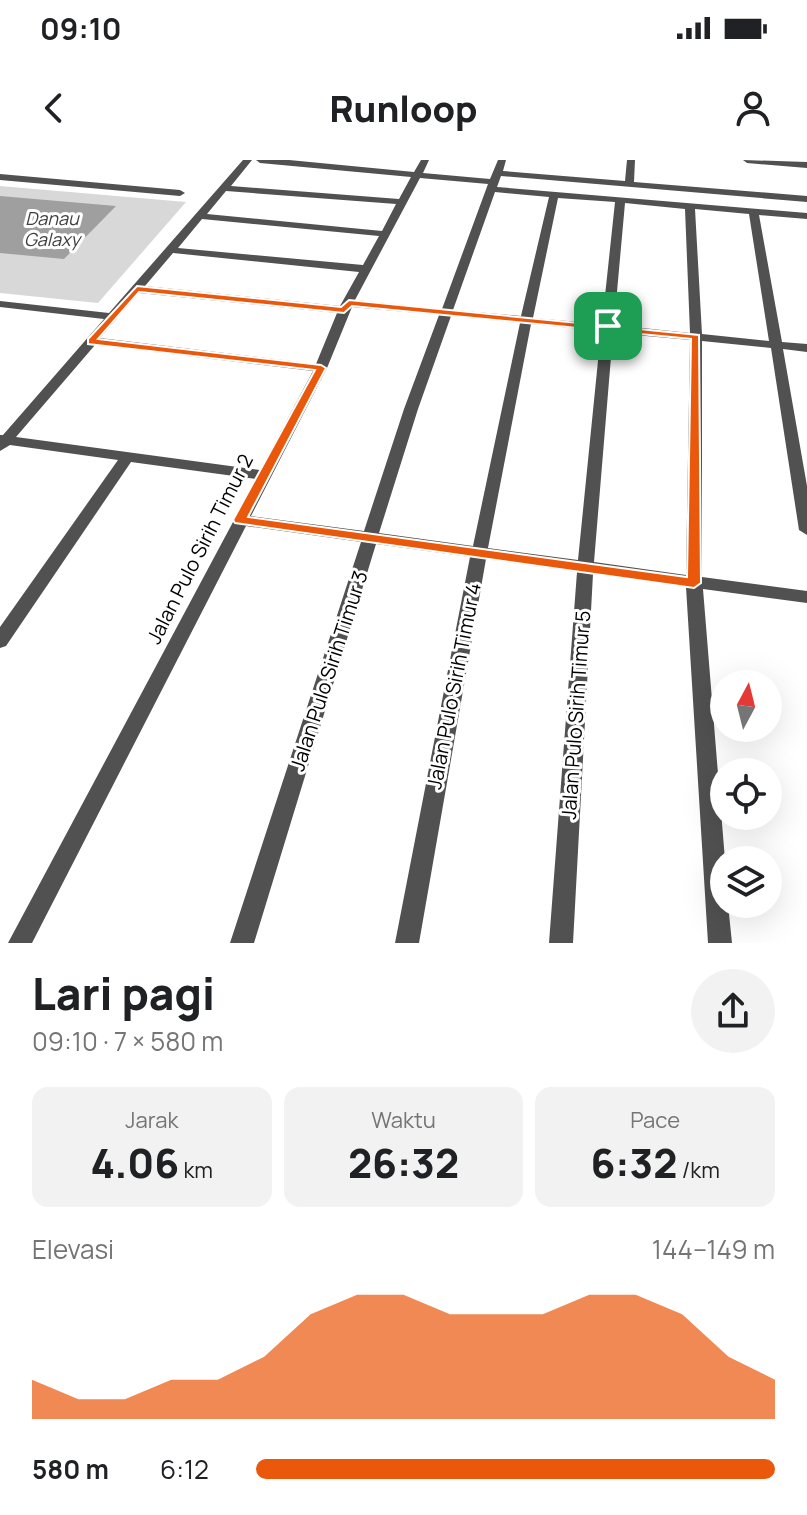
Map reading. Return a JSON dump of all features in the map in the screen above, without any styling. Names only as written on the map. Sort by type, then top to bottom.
[{"type":"street","points":[[2,442],[248,160]]},
{"type":"street","points":[[260,160],[421,167],[554,195],[807,216]]},
{"type":"street","name":"Jalan Pulo Sirih Timur 3","points":[[242,943],[411,409],[502,160]]},
{"type":"street","points":[[629,184],[631,160]]},
{"type":"street","points":[[747,160],[807,165]]},
{"type":"street","name":"Jalan Pulo Sirih Timur 2","points":[[20,943],[321,368],[346,306],[421,167]]},
{"type":"street","points":[[494,181],[560,173],[629,184],[807,199]]},
{"type":"street","points":[[0,177],[180,193]]},
{"type":"street","points":[[224,188],[403,202]]},
{"type":"street","name":"Jalan Pulo Sirih Timur 4","points":[[407,943],[525,319],[554,195]]},
{"type":"street","name":"Jalan Pulo Sirih Timur 5","points":[[561,943],[585,568],[620,200]]},
{"type":"street","points":[[690,206],[696,337],[694,583],[720,943]]},
{"type":"street","points":[[754,212],[807,530]]},
{"type":"street","points":[[199,216],[385,234]]},
{"type":"street","points":[[171,250],[367,269]]},
{"type":"street","points":[[137,289],[608,326],[807,348]]},
{"type":"street","points":[[0,304],[113,317]]},
{"type":"street","points":[[91,341],[321,368]]},
{"type":"street","points":[[2,442],[263,475]]},
{"type":"street","points":[[0,641],[128,456]]},
{"type":"street","points":[[240,520],[479,555],[807,597]]},
{"type":"shaded area","points":[[0,186],[186,202],[98,303],[0,293]]},
{"type":"water","name":"Danau Galaxy","points":[[0,196],[116,206],[64,259],[0,253]]},
{"type":"route","points":[[137,289],[344,310],[349,303],[608,326],[696,337],[694,583],[240,520],[321,368],[91,341],[137,289]]}]
